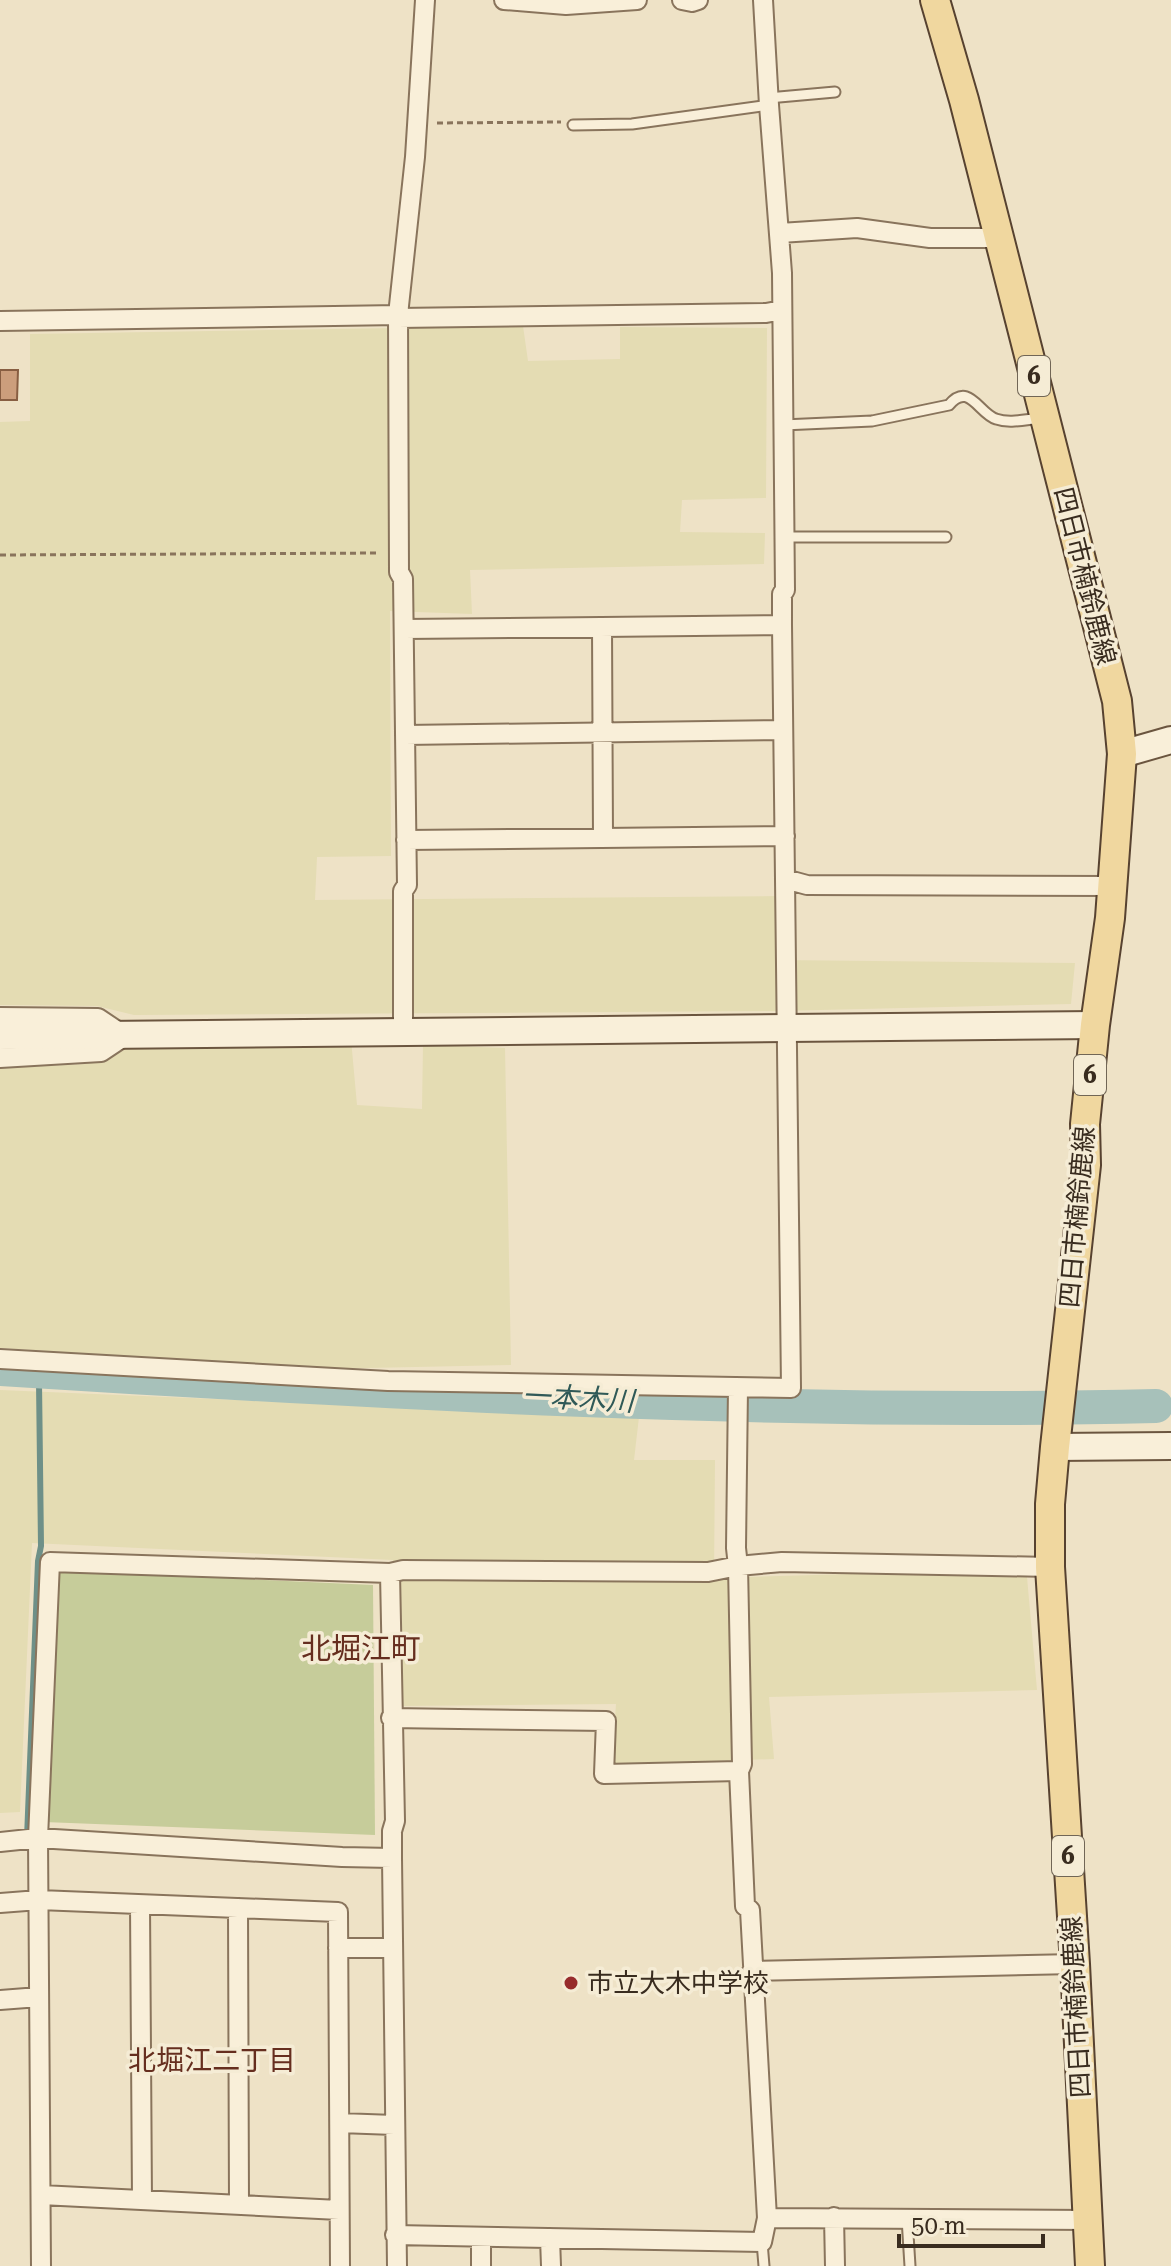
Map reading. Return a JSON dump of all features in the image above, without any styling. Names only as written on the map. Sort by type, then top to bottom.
[{"type":"main road","name":"四日市楠鈴鹿線","points":[[935,0],[964,100],[1117,701],[1122,754],[1112,886],[1085,1124],[1086,1165],[1050,1504],[1050,1567],[1090,2266]]},
{"type":"street","points":[[403,1031],[403,891],[407,885],[403,579],[399,572],[398,316],[417,123],[425,0]]},
{"type":"street","points":[[504,0],[566,5],[637,0]]},
{"type":"street","points":[[682,0],[698,0]]},
{"type":"street","points":[[0,1359],[388,1381],[791,1388],[782,625],[782,594],[785,590],[782,310],[780,233],[763,0]]},
{"type":"street","points":[[780,233],[857,228],[930,238],[999,238]]},
{"type":"street","points":[[0,321],[766,313],[782,310]]},
{"type":"street","points":[[404,629],[782,625]]},
{"type":"street","points":[[602,627],[603,838]]},
{"type":"street","points":[[405,735],[783,730]]},
{"type":"street","points":[[1122,754],[1171,740]]},
{"type":"street","points":[[406,840],[785,836]]},
{"type":"street","points":[[785,879],[807,885],[1112,886]]},
{"type":"street","points":[[0,1017],[98,1018],[125,1036]]},
{"type":"street","points":[[0,1036],[1095,1025]]},
{"type":"street","points":[[0,1058],[101,1052],[125,1036]]},
{"type":"street","points":[[395,2235],[762,2242],[767,2218],[750,1910],[745,1906],[739,1771],[742,1764],[736,1548],[738,1388]]},
{"type":"street","points":[[1055,1447],[1171,1446]]},
{"type":"street","points":[[41,2266],[39,1900],[30,1839],[50,1562],[390,1573],[403,1570],[708,1572],[782,1562],[1050,1567]]},
{"type":"street","points":[[390,1573],[395,1821],[392,1858],[397,2266]]},
{"type":"street","points":[[391,1718],[606,1721],[604,1774],[739,1771]]},
{"type":"street","points":[[0,1842],[30,1839],[392,1858]]},
{"type":"street","points":[[0,1903],[39,1900],[338,1912],[340,2266]]},
{"type":"street","points":[[140,1905],[142,2200]]},
{"type":"street","points":[[238,1908],[239,2205]]},
{"type":"street","points":[[338,1948],[393,1948]]},
{"type":"street","points":[[752,1971],[1075,1964]]},
{"type":"street","points":[[0,2000],[39,1997]]},
{"type":"street","points":[[340,2123],[394,2125]]},
{"type":"street","points":[[41,2195],[339,2210]]},
{"type":"street","points":[[834,2217],[835,2266]]},
{"type":"street","points":[[767,2218],[1087,2220]]},
{"type":"street","points":[[481,2237],[481,2266]]},
{"type":"street","points":[[550,2238],[551,2266]]},
{"type":"lane","points":[[573,125],[632,124],[835,92]]},
{"type":"lane","points":[[783,425],[872,421],[949,405],[955,398],[963,396],[973,399],[997,420],[1045,418]]},
{"type":"lane","points":[[784,537],[946,537]]},
{"type":"lane","points":[[907,2218],[910,2266]]},
{"type":"lane","points":[[762,2242],[764,2266]]},
{"type":"path","points":[[417,123],[569,122],[573,125]]},
{"type":"path","points":[[0,555],[400,553]]},
{"type":"shaded area","points":[[523,326],[528,361],[620,359],[620,327],[767,328],[766,498],[682,500],[680,532],[765,533],[764,564],[470,570],[472,614],[390,611],[391,856],[317,857],[315,900],[779,896],[777,960],[1075,963],[1071,1004],[779,1011],[134,1015],[97,1006],[0,1005],[0,422],[30,421],[30,334]]},
{"type":"shaded area","points":[[351,1039],[357,1105],[422,1109],[423,1045],[505,1048],[511,1365],[320,1369],[0,1348],[0,1068],[86,1064],[136,1045]]},
{"type":"shaded area","points":[[0,1390],[639,1417],[634,1460],[715,1460],[714,1578],[850,1574],[1027,1577],[1037,1690],[769,1697],[774,1759],[612,1765],[616,1704],[398,1706],[393,1560],[32,1543],[20,1812],[0,1813]]},
{"type":"green space","points":[[54,1570],[373,1585],[375,1835],[44,1822]]},
{"type":"building","points":[[0,370],[18,370],[17,400],[0,400]]},
{"type":"waterway","name":"一本木川","points":[[0,1369],[433,1394],[723,1405],[1156,1406]]},
{"type":"waterway","points":[[27,1838],[41,1546],[39,1382]]},
{"type":"place","name":"市立大木中学校","points":[[571,1983]]},
{"type":"district","name":"北堀江町","points":[[361,1649]]},
{"type":"district","name":"北堀江二丁目","points":[[212,2060]]}]
